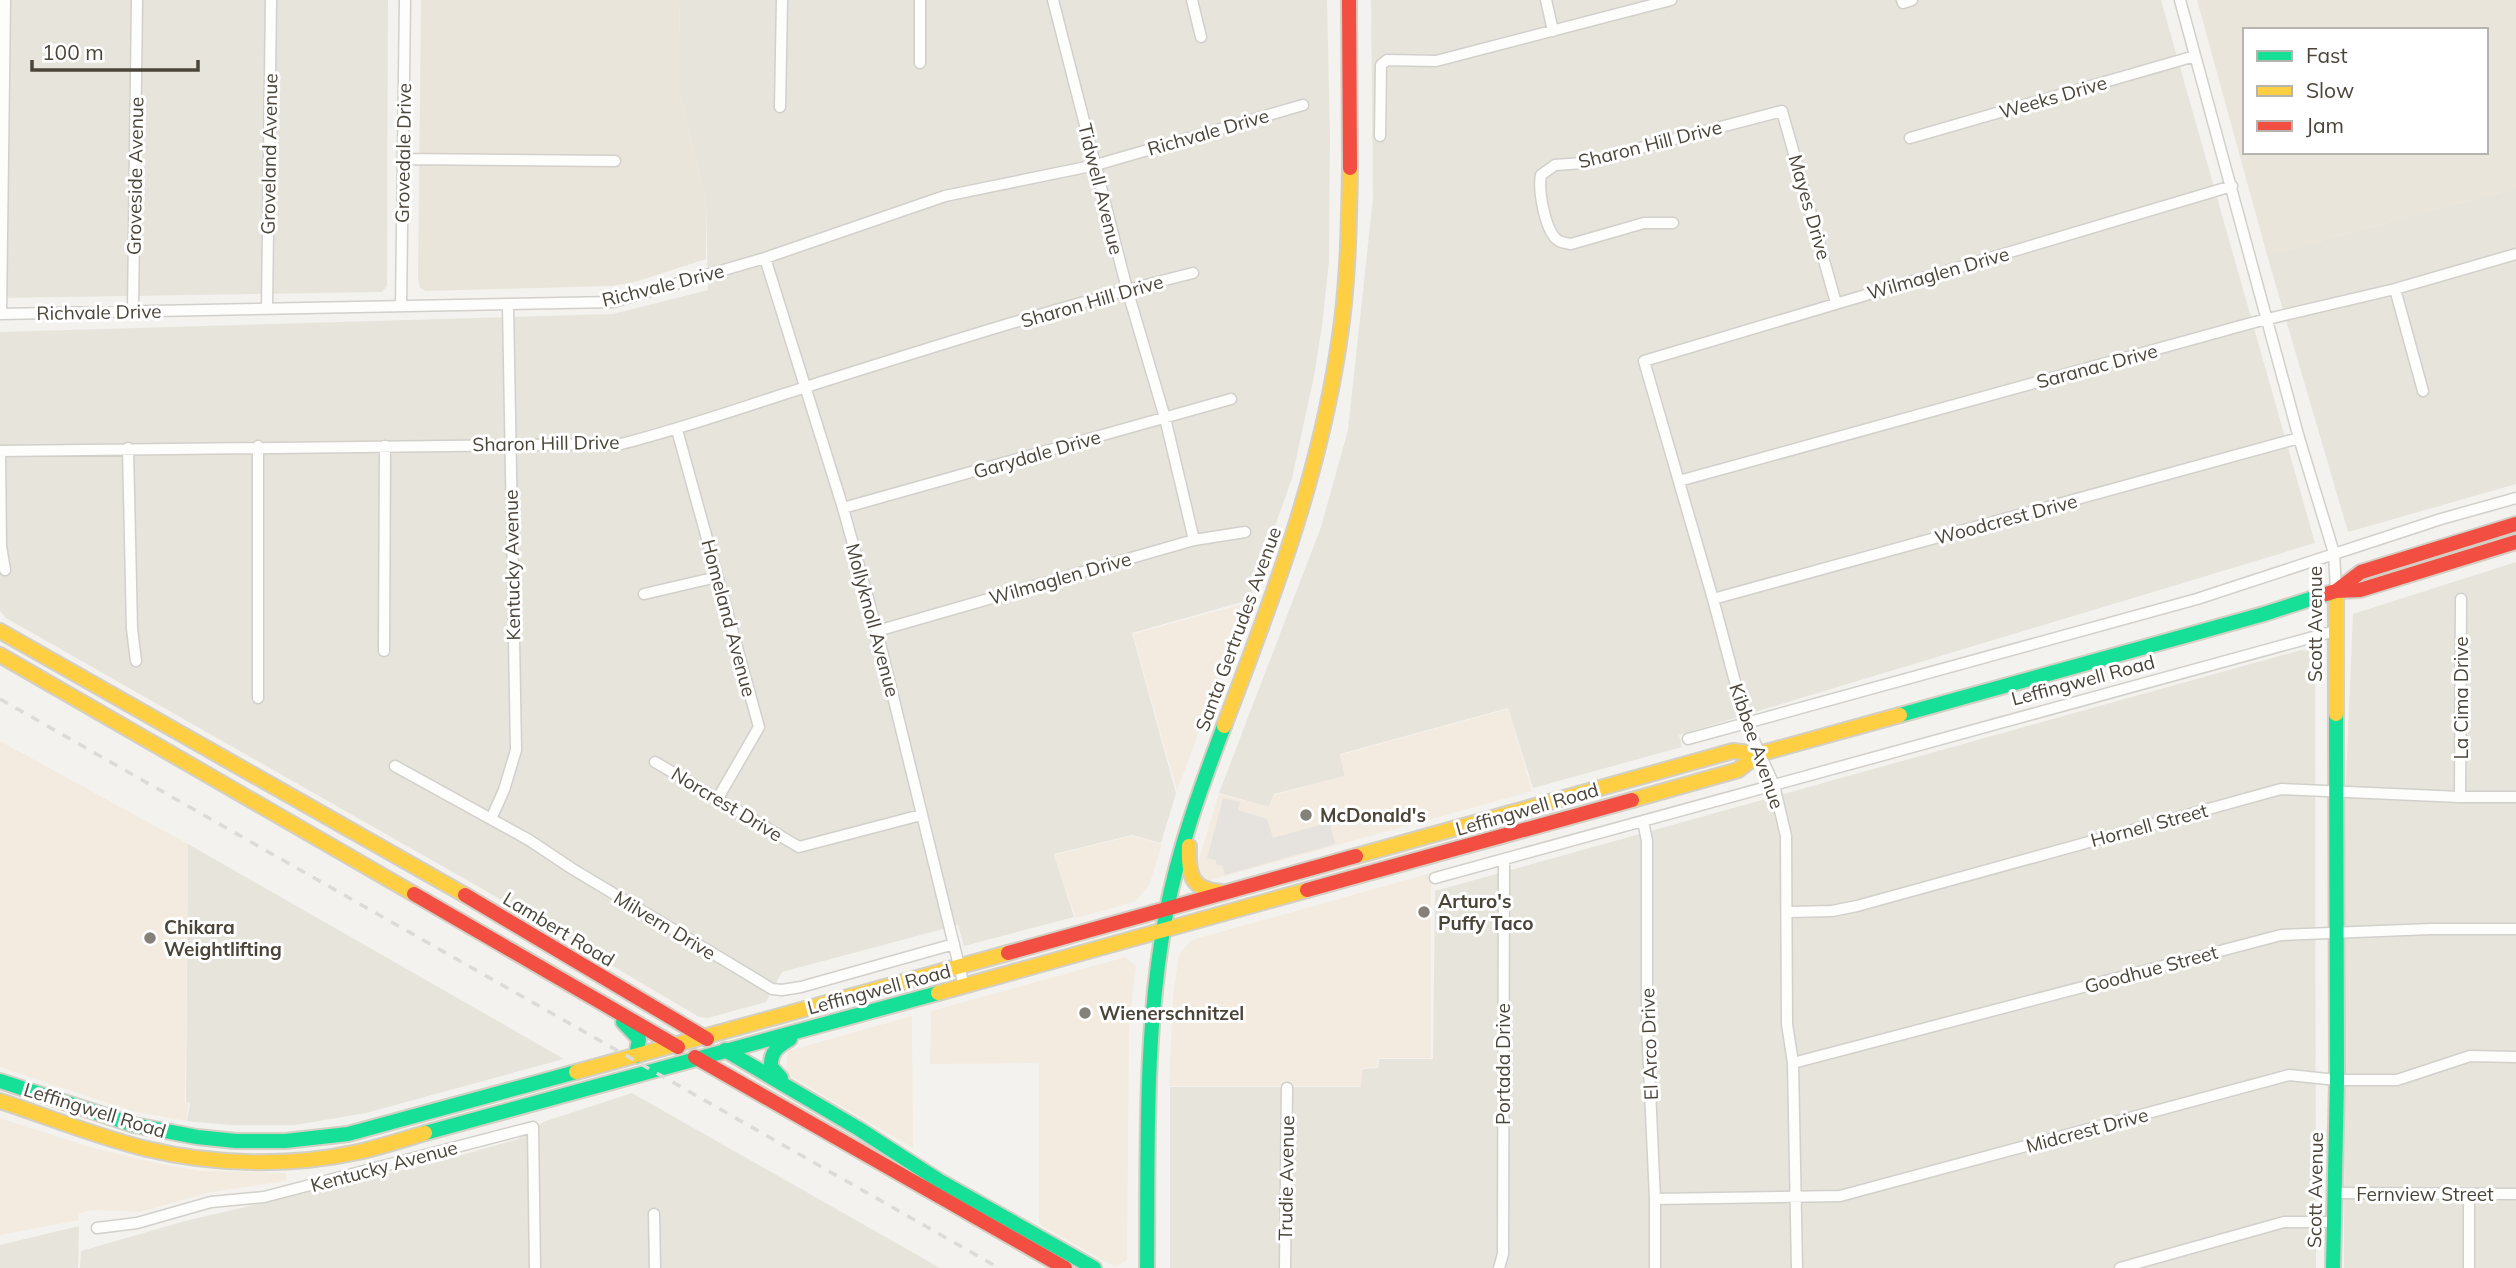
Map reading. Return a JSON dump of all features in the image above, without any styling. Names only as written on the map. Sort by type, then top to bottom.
[{"type":"main road","name":"Santa Gertrudes Avenue","points":[[1147,1268],[1149,1055],[1167,909],[1189,822],[1283,570],[1315,461],[1331,393],[1345,287],[1349,196],[1349,0]]},
{"type":"main road","name":"Leffingwell Road","points":[[2336,591],[2361,572],[2516,524]]},
{"type":"main road","name":"Leffingwell Road","points":[[0,1101],[104,1137],[151,1150],[224,1160],[296,1160],[338,1155],[394,1143],[1738,770],[1759,754],[2336,591],[2360,590],[2516,542]]},
{"type":"main road","name":"Scott Avenue","points":[[2333,1268],[2337,1080],[2336,591]]},
{"type":"main road","name":"Lambert Road","points":[[0,631],[524,929],[816,1103],[938,1180],[1094,1268]]},
{"type":"main road","points":[[0,655],[1065,1268]]},
{"type":"main road","name":"Leffingwell Road","points":[[0,1081],[101,1115],[163,1132],[236,1141],[285,1141],[348,1133],[704,1038],[1733,751],[1759,754]]},
{"type":"main road","points":[[1189,822],[1188,861],[1191,877],[1197,885],[1206,890],[1216,893],[1229,891]]},
{"type":"main road","points":[[594,998],[639,1039],[636,1056]]},
{"type":"main road","points":[[809,1028],[776,1046],[770,1061],[775,1074],[816,1103]]},
{"type":"street","points":[[0,314],[5,0]]},
{"type":"street","name":"Groveside Avenue","points":[[133,310],[137,0]]},
{"type":"street","name":"Groveland Avenue","points":[[267,308],[271,0]]},
{"type":"street","name":"Grovedale Drive","points":[[401,306],[405,0]]},
{"type":"street","points":[[780,107],[782,0]]},
{"type":"street","points":[[920,0],[920,63]]},
{"type":"street","name":"Tidwell Avenue","points":[[1053,0],[1195,540]]},
{"type":"street","points":[[1192,0],[1201,37]]},
{"type":"street","points":[[1546,0],[1553,31]]},
{"type":"street","points":[[1380,136],[1380,75],[1381,65],[1387,60],[1436,61],[1671,0]]},
{"type":"street","name":"Scott Avenue","points":[[2179,0],[2299,438],[2334,553],[2336,591]]},
{"type":"street","name":"Weeks Drive","points":[[1910,138],[2195,57]]},
{"type":"street","name":"Richvale Drive","points":[[0,314],[612,302],[765,258],[944,196],[1096,165],[1303,105]]},
{"type":"street","name":"Sharon Hill Drive","points":[[1673,223],[1644,223],[1571,244],[1559,242],[1551,233],[1539,189],[1541,175],[1555,165],[1583,163],[1782,111]]},
{"type":"street","name":"Mayes Drive","points":[[1782,111],[1836,303]]},
{"type":"street","points":[[402,159],[615,161]]},
{"type":"street","name":"Wilmaglen Drive","points":[[1644,361],[2232,186]]},
{"type":"street","name":"Saranac Drive","points":[[1679,481],[2266,319],[2395,289],[2516,254]]},
{"type":"street","name":"Mollyknoll Avenue","points":[[765,258],[807,387],[877,631],[964,986]]},
{"type":"street","name":"Sharon Hill Drive","points":[[0,451],[621,444],[677,430],[807,387],[1127,289],[1193,273]]},
{"type":"street","points":[[2395,289],[2423,391]]},
{"type":"street","name":"Kentucky Avenue","points":[[491,819],[504,790],[516,750],[508,306]]},
{"type":"street","name":"Kibbee Avenue","points":[[1644,361],[1746,723],[1774,785],[1786,835],[1787,1024],[1793,1063],[1797,1268]]},
{"type":"street","name":"Garydale Drive","points":[[843,508],[1231,399]]},
{"type":"street","name":"Homeland Avenue","points":[[677,430],[759,727],[718,798]]},
{"type":"street","name":"Woodcrest Drive","points":[[1713,599],[2299,438]]},
{"type":"street","points":[[258,446],[258,698]]},
{"type":"street","points":[[384,651],[385,446]]},
{"type":"street","points":[[128,448],[132,629],[136,661]]},
{"type":"street","points":[[0,451],[1,546],[5,570]]},
{"type":"street","points":[[1688,739],[2197,599],[2441,519],[2516,498]]},
{"type":"street","name":"Wilmaglen Drive","points":[[877,631],[1195,540],[1245,532]]},
{"type":"street","points":[[644,594],[717,577]]},
{"type":"street","name":"La Cima Drive","points":[[2460,797],[2461,599]]},
{"type":"street","name":"Leffingwell Road","points":[[1435,878],[2335,631]]},
{"type":"street","name":"Norcrest Drive","points":[[655,762],[799,847],[920,815]]},
{"type":"street","name":"Milvern Drive","points":[[396,766],[529,840],[570,868],[772,989],[801,987],[954,944]]},
{"type":"street","name":"Hornell Street","points":[[1788,912],[1832,911],[1857,906],[2280,789],[2516,797]]},
{"type":"street","name":"El Arco Drive","points":[[1643,821],[1647,841],[1647,1025],[1655,1199],[1655,1268]]},
{"type":"street","name":"Portada Drive","points":[[1499,1268],[1503,1254],[1504,859]]},
{"type":"street","name":"Goodhue Street","points":[[1793,1063],[2280,935],[2431,929],[2516,929]]},
{"type":"street","name":"Midcrest Drive","points":[[1655,1199],[1840,1196],[2289,1075],[2337,1080],[2397,1080],[2470,1056],[2516,1057]]},
{"type":"street","name":"Trudie Avenue","points":[[1285,1268],[1287,1088]]},
{"type":"street","name":"Kentucky Avenue","points":[[97,1228],[137,1223],[211,1202],[264,1197],[533,1127],[535,1268]]},
{"type":"street","name":"Fernview Street","points":[[2334,1193],[2516,1194]]},
{"type":"street","points":[[2469,1194],[2469,1268]]},
{"type":"street","points":[[654,1213],[655,1268]]},
{"type":"street","points":[[2120,1268],[2284,1222],[2333,1222]]},
{"type":"shaded area","points":[[0,0],[388,0],[387,286],[382,292],[0,298]]},
{"type":"shaded area","points":[[421,0],[680,0],[678,86],[706,201],[706,259],[635,282],[612,286],[426,291],[420,288]]},
{"type":"shaded area","points":[[680,0],[1327,0],[1329,261],[1314,376],[1292,478],[1249,600],[1132,633],[1176,793],[1161,843],[1132,835],[1054,854],[1074,917],[964,946],[958,925],[782,972],[766,1002],[708,1018],[699,1017],[479,887],[6,618],[0,611],[0,332],[613,314],[708,290],[706,201],[678,86]]},
{"type":"shaded area","points":[[1371,0],[2161,0],[2315,543],[1679,735],[1682,747],[1533,788],[1508,708],[1340,754],[1345,776],[1274,794],[1269,807],[1219,793],[1321,527],[1348,430],[1373,198]]},
{"type":"shaded area","points":[[2197,0],[2516,0],[2516,188],[2267,255]]},
{"type":"shaded area","points":[[2516,188],[2516,484],[2348,532],[2267,255]]},
{"type":"shaded area","points":[[2516,562],[2516,1268],[2344,1268],[2345,803],[2353,614]]},
{"type":"shaded area","points":[[1247,603],[1177,791],[1133,634]]},
{"type":"shaded area","points":[[2301,650],[2309,651],[2315,658],[2316,1268],[1170,1268],[1170,1087],[1361,1087],[1362,1069],[1378,1068],[1379,1059],[1433,1059],[1435,891]]},
{"type":"shaded area","points":[[1508,709],[1532,791],[1211,880],[1204,879],[1198,872],[1199,858],[1219,794],[1270,807],[1274,795],[1345,776],[1340,755]]},
{"type":"shaded area","points":[[0,741],[188,844],[185,1102],[189,1103],[186,1121],[132,1111],[0,1067]]},
{"type":"shaded area","points":[[1223,798],[1240,802],[1238,810],[1267,819],[1273,838],[1330,822],[1335,844],[1225,875],[1223,866],[1216,864],[1216,860],[1207,858]]},
{"type":"shaded area","points":[[1132,836],[1162,844],[1149,886],[1134,902],[1076,918],[1054,855]]},
{"type":"shaded area","points":[[188,844],[564,1059],[366,1113],[295,1125],[230,1125],[187,1121],[190,1103],[186,1102]]},
{"type":"shaded area","points":[[1431,873],[1431,1058],[1378,1058],[1377,1067],[1361,1068],[1361,1086],[1169,1086],[1173,997],[1179,954],[1192,940]]},
{"type":"shaded area","points":[[1126,957],[1136,966],[1129,1029],[1127,1260],[1115,1267],[1039,1224],[1039,1063],[930,1064],[931,1011]]},
{"type":"shaded area","points":[[912,1016],[913,1148],[785,1073],[788,1051]]},
{"type":"shaded area","points":[[632,1093],[940,1268],[80,1268],[81,1251],[185,1221],[437,1162],[518,1139],[543,1122]]},
{"type":"shaded area","points":[[0,1118],[86,1146],[151,1162],[200,1171],[286,1173],[287,1181],[211,1192],[140,1212],[91,1210],[79,1214],[79,1220],[0,1235]]},
{"type":"shaded area","points":[[79,1226],[78,1268],[0,1268],[0,1245]]},
{"type":"railway","points":[[0,699],[999,1268]]},
{"type":"traffic: fast","points":[[1900,715],[2264,614],[2326,594]]},
{"type":"traffic: fast","points":[[2333,1268],[2337,1080],[2336,714]]},
{"type":"traffic: fast","points":[[1147,1268],[1149,1090],[1159,958],[1177,866],[1224,726]]},
{"type":"traffic: fast","points":[[425,1133],[938,993]]},
{"type":"traffic: fast","points":[[623,1022],[639,1039],[636,1056]]},
{"type":"traffic: fast","points":[[781,1078],[771,1067],[772,1057],[778,1047],[790,1039]]},
{"type":"traffic: fast","points":[[725,1050],[859,1129],[938,1180],[1094,1268]]},
{"type":"traffic: fast","points":[[0,1081],[134,1125],[197,1137],[236,1141],[285,1141],[348,1134],[576,1072]]},
{"type":"traffic: slow","points":[[1224,726],[1291,540],[1306,493],[1329,398],[1344,304],[1350,168]]},
{"type":"traffic: slow","points":[[2336,591],[2336,714]]},
{"type":"traffic: slow","points":[[0,631],[465,895]]},
{"type":"traffic: slow","points":[[0,655],[414,894]]},
{"type":"traffic: slow","points":[[1356,856],[1733,751],[1759,754],[1900,715]]},
{"type":"traffic: slow","points":[[1632,800],[1738,770],[1759,754]]},
{"type":"traffic: slow","points":[[1189,846],[1189,864],[1197,884],[1211,891],[1221,892]]},
{"type":"traffic: slow","points":[[938,993],[1307,890]]},
{"type":"traffic: slow","points":[[576,1072],[1008,953]]},
{"type":"traffic: slow","points":[[0,1101],[128,1144],[225,1161],[279,1162],[332,1157],[425,1133]]},
{"type":"traffic: jam","points":[[1349,0],[1350,168]]},
{"type":"traffic: jam","points":[[2326,594],[2336,591],[2361,572],[2516,524]]},
{"type":"traffic: jam","points":[[2336,591],[2360,590],[2516,542]]},
{"type":"traffic: jam","points":[[1307,890],[1632,800]]},
{"type":"traffic: jam","points":[[1008,953],[1356,856]]},
{"type":"traffic: jam","points":[[414,894],[678,1047]]},
{"type":"traffic: jam","points":[[465,895],[707,1039]]},
{"type":"traffic: jam","points":[[695,1057],[1065,1268]]},
{"type":"place","name":"McDonald's","points":[[1306,815]]},
{"type":"place","name":"Arturo's Puffy Taco","points":[[1424,912]]},
{"type":"place","name":"Chikara Weightlifting","points":[[150,938]]},
{"type":"place","name":"Wienerschnitzel","points":[[1085,1013]]}]
